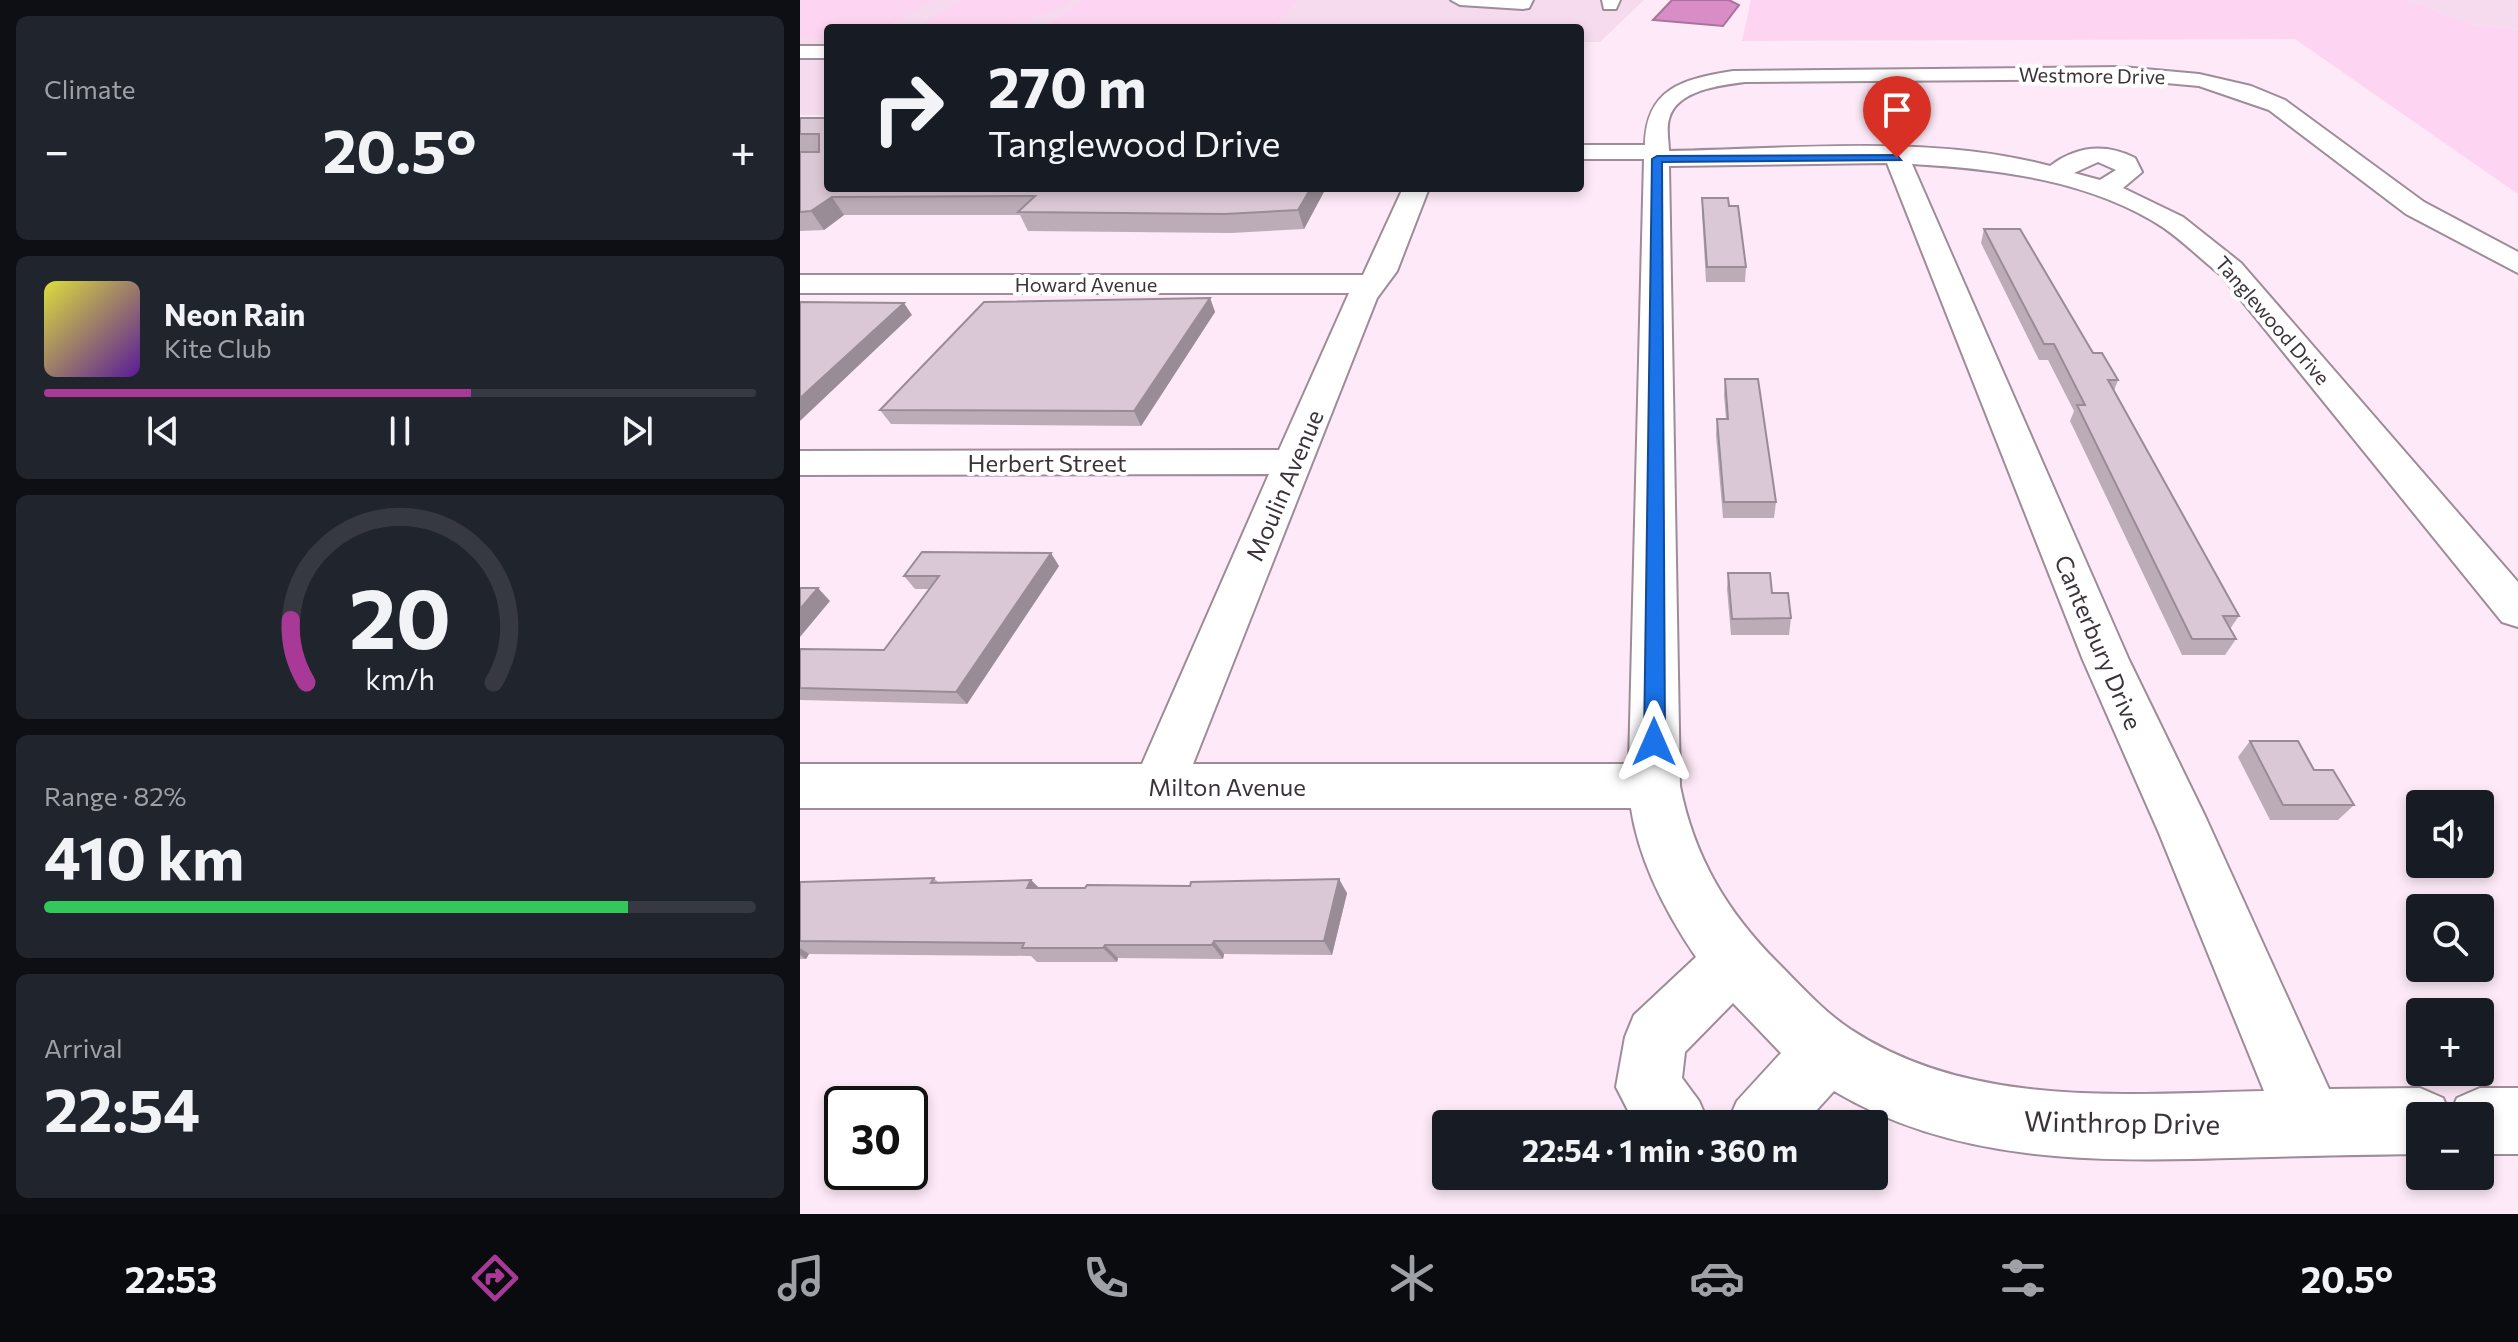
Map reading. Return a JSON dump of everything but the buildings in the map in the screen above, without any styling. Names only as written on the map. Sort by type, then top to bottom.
[{"type":"street","points":[[1460,0],[1487,4],[1523,4],[1524,0]]},
{"type":"street","points":[[800,52],[824,52]]},
{"type":"street","name":"Westmore Drive","points":[[1679,83],[1769,65],[2122,73],[2199,80],[2243,91],[2292,113],[2415,208],[2518,264]]},
{"type":"street","name":"Winthrop Drive","points":[[1679,83],[1660,109],[1657,156],[1654,786],[1658,814],[1678,869],[1709,928],[1733,962],[1827,1051],[1885,1084],[1942,1105],[1999,1119],[2060,1127],[2406,1121]]},
{"type":"street","name":"Tanglewood Drive","points":[[1584,152],[1982,161],[2056,174],[2105,188],[2172,220],[2231,269],[2518,611]]},
{"type":"street","name":"Canterbury Drive","points":[[1897,158],[2100,646],[2186,833],[2310,1122]]},
{"type":"street","name":"Moulin Avenue","points":[[1158,786],[1362,297],[1382,271],[1414,192]]},
{"type":"street","name":"Howard Avenue","points":[[800,284],[1371,284]]},
{"type":"street","name":"Herbert Street","points":[[800,463],[1293,462]]},
{"type":"street","name":"Milton Avenue","points":[[800,786],[1654,786]]},
{"type":"street","points":[[1665,1110],[1648,1087],[1656,1037],[1733,962]]},
{"type":"street","points":[[1773,1110],[1827,1051]]},
{"type":"street","points":[[2494,1121],[2518,1121]]},
{"type":"shaded area","points":[[800,0],[1082,0],[1048,24],[824,24],[824,115],[800,115]]},
{"type":"shaded area","points":[[800,0],[934,0],[891,24],[824,24],[824,38],[800,38]]},
{"type":"shaded area","points":[[963,0],[1072,0],[1037,17],[1018,21],[923,24]]},
{"type":"shaded area","points":[[1082,0],[1299,0],[1278,24],[1048,24]]},
{"type":"shaded area","points":[[1299,0],[1644,0],[1600,42],[1584,42],[1584,24],[1278,24]]},
{"type":"shaded area","points":[[1672,0],[1729,0],[1739,5],[1723,26],[1653,20]]},
{"type":"shaded area","points":[[1751,0],[2407,0],[2474,25],[2518,30],[2518,194],[2295,39],[1742,41]]},
{"type":"shaded area","points":[[2407,0],[2518,0],[2518,30],[2474,25]]},
{"type":"route","points":[[1654,742],[1657,159],[1897,158]]}]
